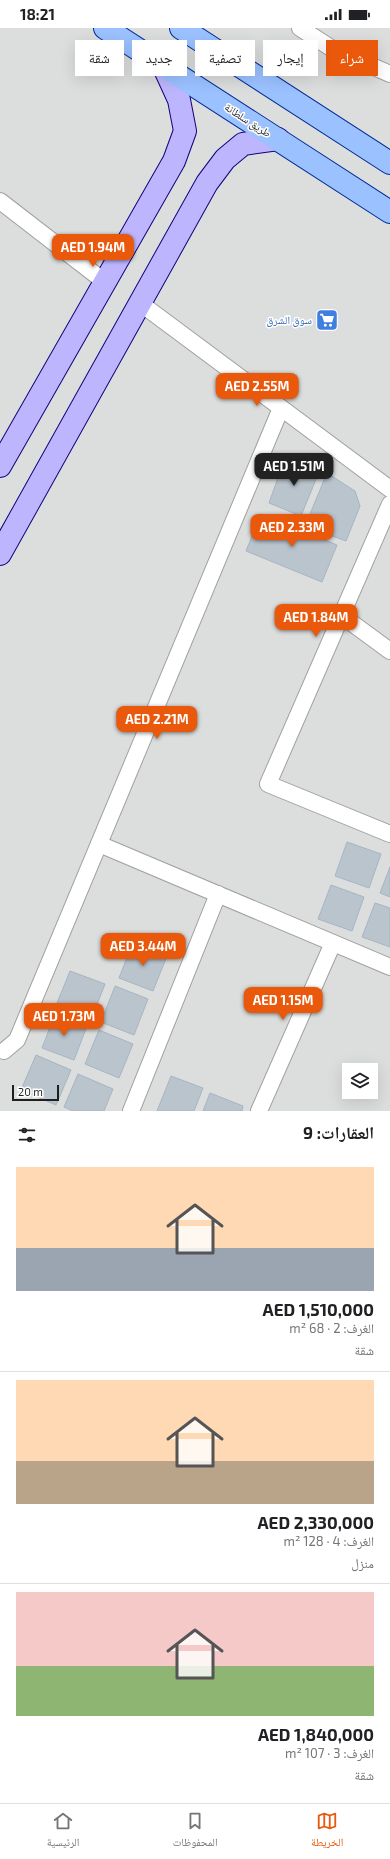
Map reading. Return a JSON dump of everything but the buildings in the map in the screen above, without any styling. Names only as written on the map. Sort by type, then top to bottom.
[{"type":"main road","name":"طريق سلطانة","points":[[105,28],[132,45]]},
{"type":"main road","points":[[181,28],[390,163]]},
{"type":"main road","points":[[0,466],[174,161],[185,130],[179,100],[168,76]]},
{"type":"main road","name":"طريق سلطانة","points":[[180,76],[390,212]]},
{"type":"main road","points":[[0,554],[207,182],[225,159],[243,144],[278,140]]},
{"type":"street","points":[[300,28],[331,48],[390,74]]},
{"type":"street","points":[[0,201],[104,282]]},
{"type":"street","points":[[140,303],[390,489]]},
{"type":"street","points":[[4,1051],[17,1040],[282,408]]},
{"type":"street","points":[[390,504],[268,784],[390,834]]},
{"type":"street","points":[[342,615],[390,652]]},
{"type":"street","points":[[99,844],[390,967]]},
{"type":"street","points":[[131,1111],[218,894]]},
{"type":"street","points":[[259,1111],[333,943]]},
{"type":"shaded area","points":[[0,28],[390,28],[390,1111],[0,1111]]},
{"type":"place","name":"سوق الشرق","points":[[327,320]]}]
